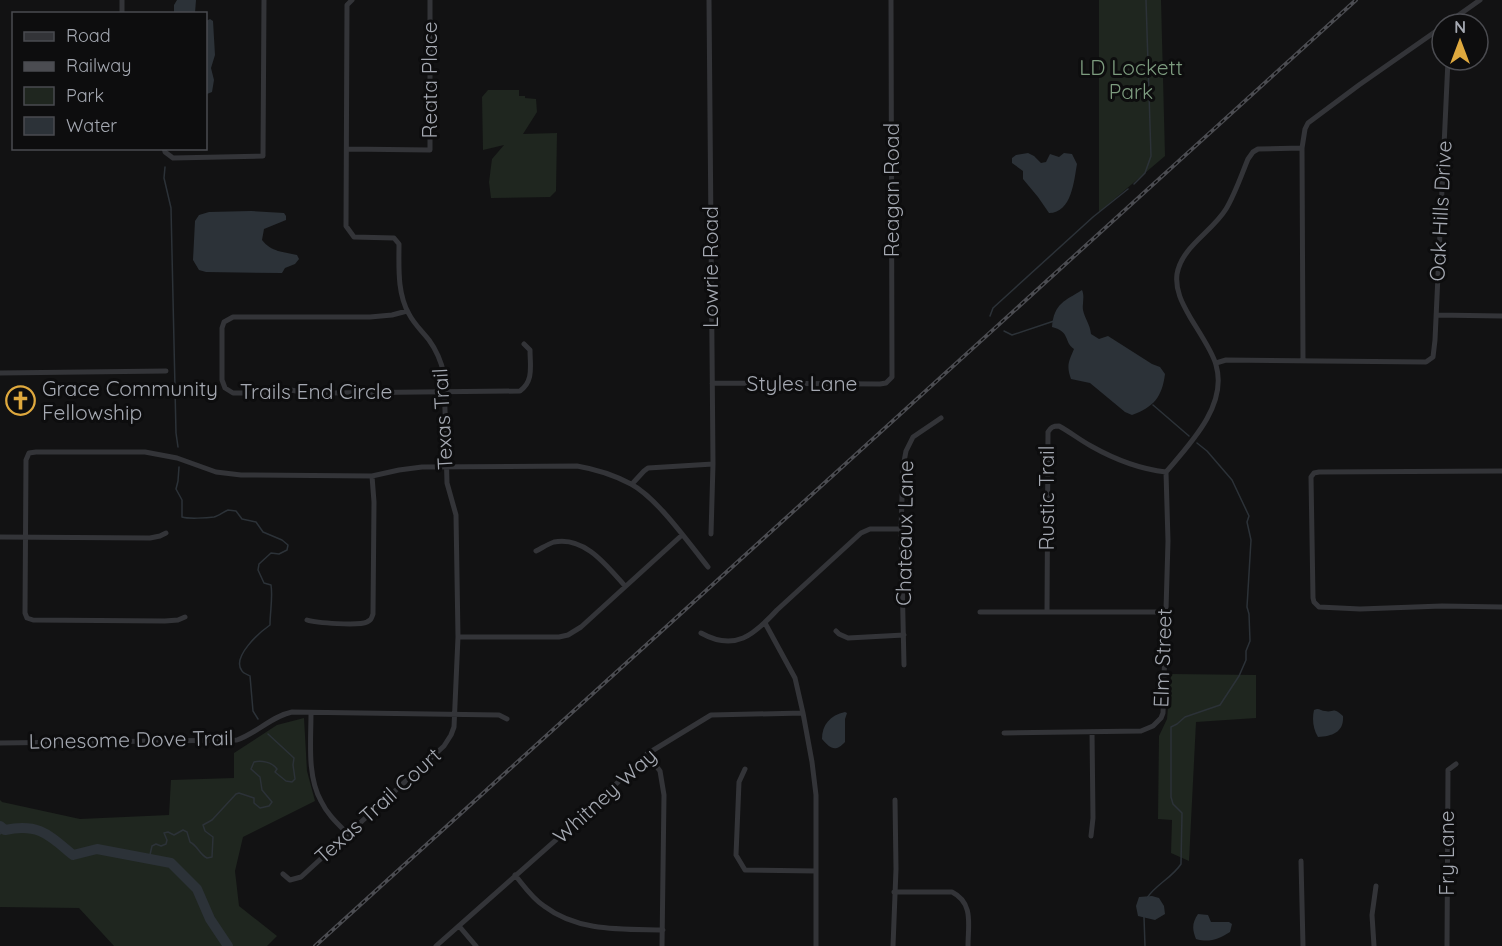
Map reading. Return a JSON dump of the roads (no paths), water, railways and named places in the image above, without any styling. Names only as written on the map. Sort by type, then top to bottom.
[{"type":"street","points":[[165,150],[173,158],[263,156],[264,0]]},
{"type":"street","name":"Texas Trail","points":[[352,0],[347,5],[346,226],[354,237],[394,238],[399,244],[399,280],[407,311],[428,338],[441,360],[444,374],[447,483],[456,515],[458,637],[454,714]]},
{"type":"street","name":"Reata Place","points":[[347,149],[430,150],[430,0]]},
{"type":"street","name":"Lowrie Road","points":[[709,0],[713,464],[711,534]]},
{"type":"street","name":"Reagan Road","points":[[891,0],[893,371],[891,379]]},
{"type":"street","points":[[1464,12],[1480,0]]},
{"type":"street","points":[[1216,363],[1226,360],[1303,361],[1302,148],[1305,129],[1308,123],[1430,35]]},
{"type":"street","name":"Oak Hills Drive","points":[[1303,361],[1425,362],[1430,360],[1434,353],[1447,72]]},
{"type":"street","points":[[1166,472],[1186,448],[1210,412],[1218,383],[1216,363],[1180,301],[1177,275],[1181,262],[1189,250],[1226,210],[1252,152],[1258,149],[1302,148]]},
{"type":"street","name":"Trails End Circle","points":[[407,311],[370,317],[233,317],[224,322],[222,328],[222,380],[225,388],[233,393],[263,393],[285,389],[330,393],[445,392]]},
{"type":"street","points":[[1436,315],[1502,316]]},
{"type":"street","points":[[445,392],[520,391],[527,386],[530,379],[530,351],[524,344]]},
{"type":"street","points":[[0,374],[166,371]]},
{"type":"street","name":"Styles Lane","points":[[711,383],[880,384],[891,379]]},
{"type":"street","name":"Chateaux Lane","points":[[904,665],[901,529],[903,467],[906,451],[913,437],[941,418]]},
{"type":"street","name":"Rustic Trail","points":[[1047,612],[1047,436],[1050,428],[1059,426],[1100,451],[1142,469],[1166,472]]},
{"type":"street","points":[[185,617],[165,621],[33,620],[27,618],[25,613],[27,460],[29,453],[145,452],[177,458],[216,472],[253,475],[372,476],[410,468],[577,466],[600,471],[632,484],[656,504],[708,567]]},
{"type":"street","points":[[632,484],[648,468],[713,464]]},
{"type":"street","points":[[1502,471],[1314,473],[1311,477],[1314,602],[1319,607],[1502,607]]},
{"type":"street","name":"Elm Street","points":[[1004,733],[1141,731],[1153,726],[1161,718],[1164,702],[1168,541],[1166,472]]},
{"type":"street","points":[[307,620],[317,623],[361,623],[369,621],[373,614],[374,502],[372,476]]},
{"type":"street","points":[[701,633],[721,642],[748,637],[861,533],[870,530],[901,529]]},
{"type":"street","points":[[0,537],[150,538],[166,533]]},
{"type":"street","points":[[458,637],[548,638],[568,635],[581,627],[682,536]]},
{"type":"street","points":[[536,551],[555,542],[580,546],[597,556],[625,586]]},
{"type":"street","points":[[980,612],[1165,612]]},
{"type":"street","points":[[765,623],[795,678],[812,762],[816,795],[816,946]]},
{"type":"street","points":[[836,631],[848,638],[904,635]]},
{"type":"street","name":"Lonesome Dove Trail","points":[[0,743],[237,740],[248,736],[281,715],[292,712],[499,715],[507,719]]},
{"type":"street","points":[[311,713],[310,745],[314,785],[320,801],[348,834]]},
{"type":"street","name":"Whitney Way","points":[[436,946],[583,816],[647,754],[711,715],[803,713]]},
{"type":"street","name":"Texas Trail Court","points":[[283,874],[290,880],[301,877],[444,746],[454,727],[454,714]]},
{"type":"street","points":[[1090,836],[1093,818],[1092,732]]},
{"type":"street","points":[[647,754],[660,771],[664,795],[662,946]]},
{"type":"street","name":"Fry Lane","points":[[1448,946],[1448,770],[1456,764]]},
{"type":"street","points":[[745,769],[738,782],[736,855],[745,870],[816,871]]},
{"type":"street","points":[[893,946],[896,869],[895,800]]},
{"type":"street","points":[[1301,861],[1303,946]]},
{"type":"street","points":[[515,875],[544,907],[575,923],[593,927],[663,930]]},
{"type":"street","points":[[1374,946],[1372,915],[1376,886]]},
{"type":"street","points":[[894,892],[952,892],[958,895],[968,909],[968,946]]},
{"type":"street","points":[[459,926],[476,946]]},
{"type":"water","points":[[177,0],[196,0],[195,12],[174,12]]},
{"type":"water","points":[[207,20],[213,21],[215,55],[211,68],[214,80],[212,92],[207,94]]},
{"type":"water","points":[[1028,153],[1041,163],[1046,162],[1050,154],[1059,157],[1064,153],[1072,154],[1077,164],[1073,187],[1067,202],[1057,212],[1049,213],[1023,179],[1023,171],[1012,163],[1012,158],[1016,155]]},
{"type":"water","points":[[209,212],[284,213],[286,220],[264,229],[262,240],[274,249],[297,255],[299,259],[295,264],[285,268],[282,273],[199,270],[193,260],[195,221],[199,215]]},
{"type":"water","points":[[1082,290],[1083,310],[1091,334],[1099,339],[1108,336],[1160,367],[1165,374],[1162,389],[1156,400],[1140,412],[1132,415],[1125,412],[1090,383],[1071,379],[1069,363],[1074,349],[1062,331],[1052,327],[1055,313],[1061,304]]},
{"type":"water","points":[[1314,710],[1335,711],[1343,716],[1342,726],[1337,732],[1318,737],[1313,720]]},
{"type":"water","points":[[847,713],[845,742],[833,748],[822,739],[823,729],[831,718]]},
{"type":"water","points":[[1139,897],[1159,898],[1164,906],[1165,914],[1155,920],[1138,916],[1136,906]]},
{"type":"water","points":[[1198,914],[1208,915],[1211,922],[1229,922],[1232,924],[1230,932],[1214,940],[1196,939],[1193,926]]},
{"type":"waterway","points":[[1134,184],[1145,173],[1151,156],[1146,0]]},
{"type":"waterway","points":[[165,167],[164,178],[171,208],[178,447]]},
{"type":"waterway","points":[[990,316],[993,308],[1093,217],[1128,189]]},
{"type":"waterway","points":[[1004,331],[1012,335],[1054,321]]},
{"type":"waterway","points":[[1153,405],[1189,436]]},
{"type":"waterway","points":[[1147,898],[1181,864],[1182,813],[1173,804],[1171,797],[1171,727],[1185,717],[1220,705],[1239,676],[1246,660],[1246,651],[1250,641],[1247,607],[1251,540],[1247,522],[1249,516],[1232,480],[1197,443]]},
{"type":"waterway","points":[[179,467],[176,489],[182,500],[182,517],[211,517],[228,510],[236,511],[242,519],[256,522],[263,532],[288,545],[287,550],[279,554],[271,553],[259,564],[258,570],[264,583],[271,585],[270,625],[248,645],[240,659],[242,671],[250,676],[253,711],[258,719]]},
{"type":"waterway","points":[[149,859],[152,846],[166,844],[164,833],[174,835],[183,830],[187,832],[190,842],[202,854],[207,858],[212,857],[213,837],[205,831],[203,825],[212,820],[236,794],[254,798],[254,803],[260,808],[269,806],[272,802],[262,790],[260,777],[251,769],[254,762],[269,763],[277,769],[275,772],[286,781],[292,782],[295,779],[294,758],[268,734]]},
{"type":"waterway","points":[[0,826],[5,830],[27,828],[43,832],[73,855],[97,849],[171,863],[197,889],[210,919],[228,946]]},
{"type":"waterway","points":[[0,834],[5,830]]},
{"type":"waterway","points":[[1144,917],[1145,946]]},
{"type":"railway","points":[[315,946],[1356,0]]},
{"type":"place","name":"Grace Community Fellowship","points":[[21,401]]},
{"type":"park label","name":"LD Lockett Park","points":[[1131,80]]}]
